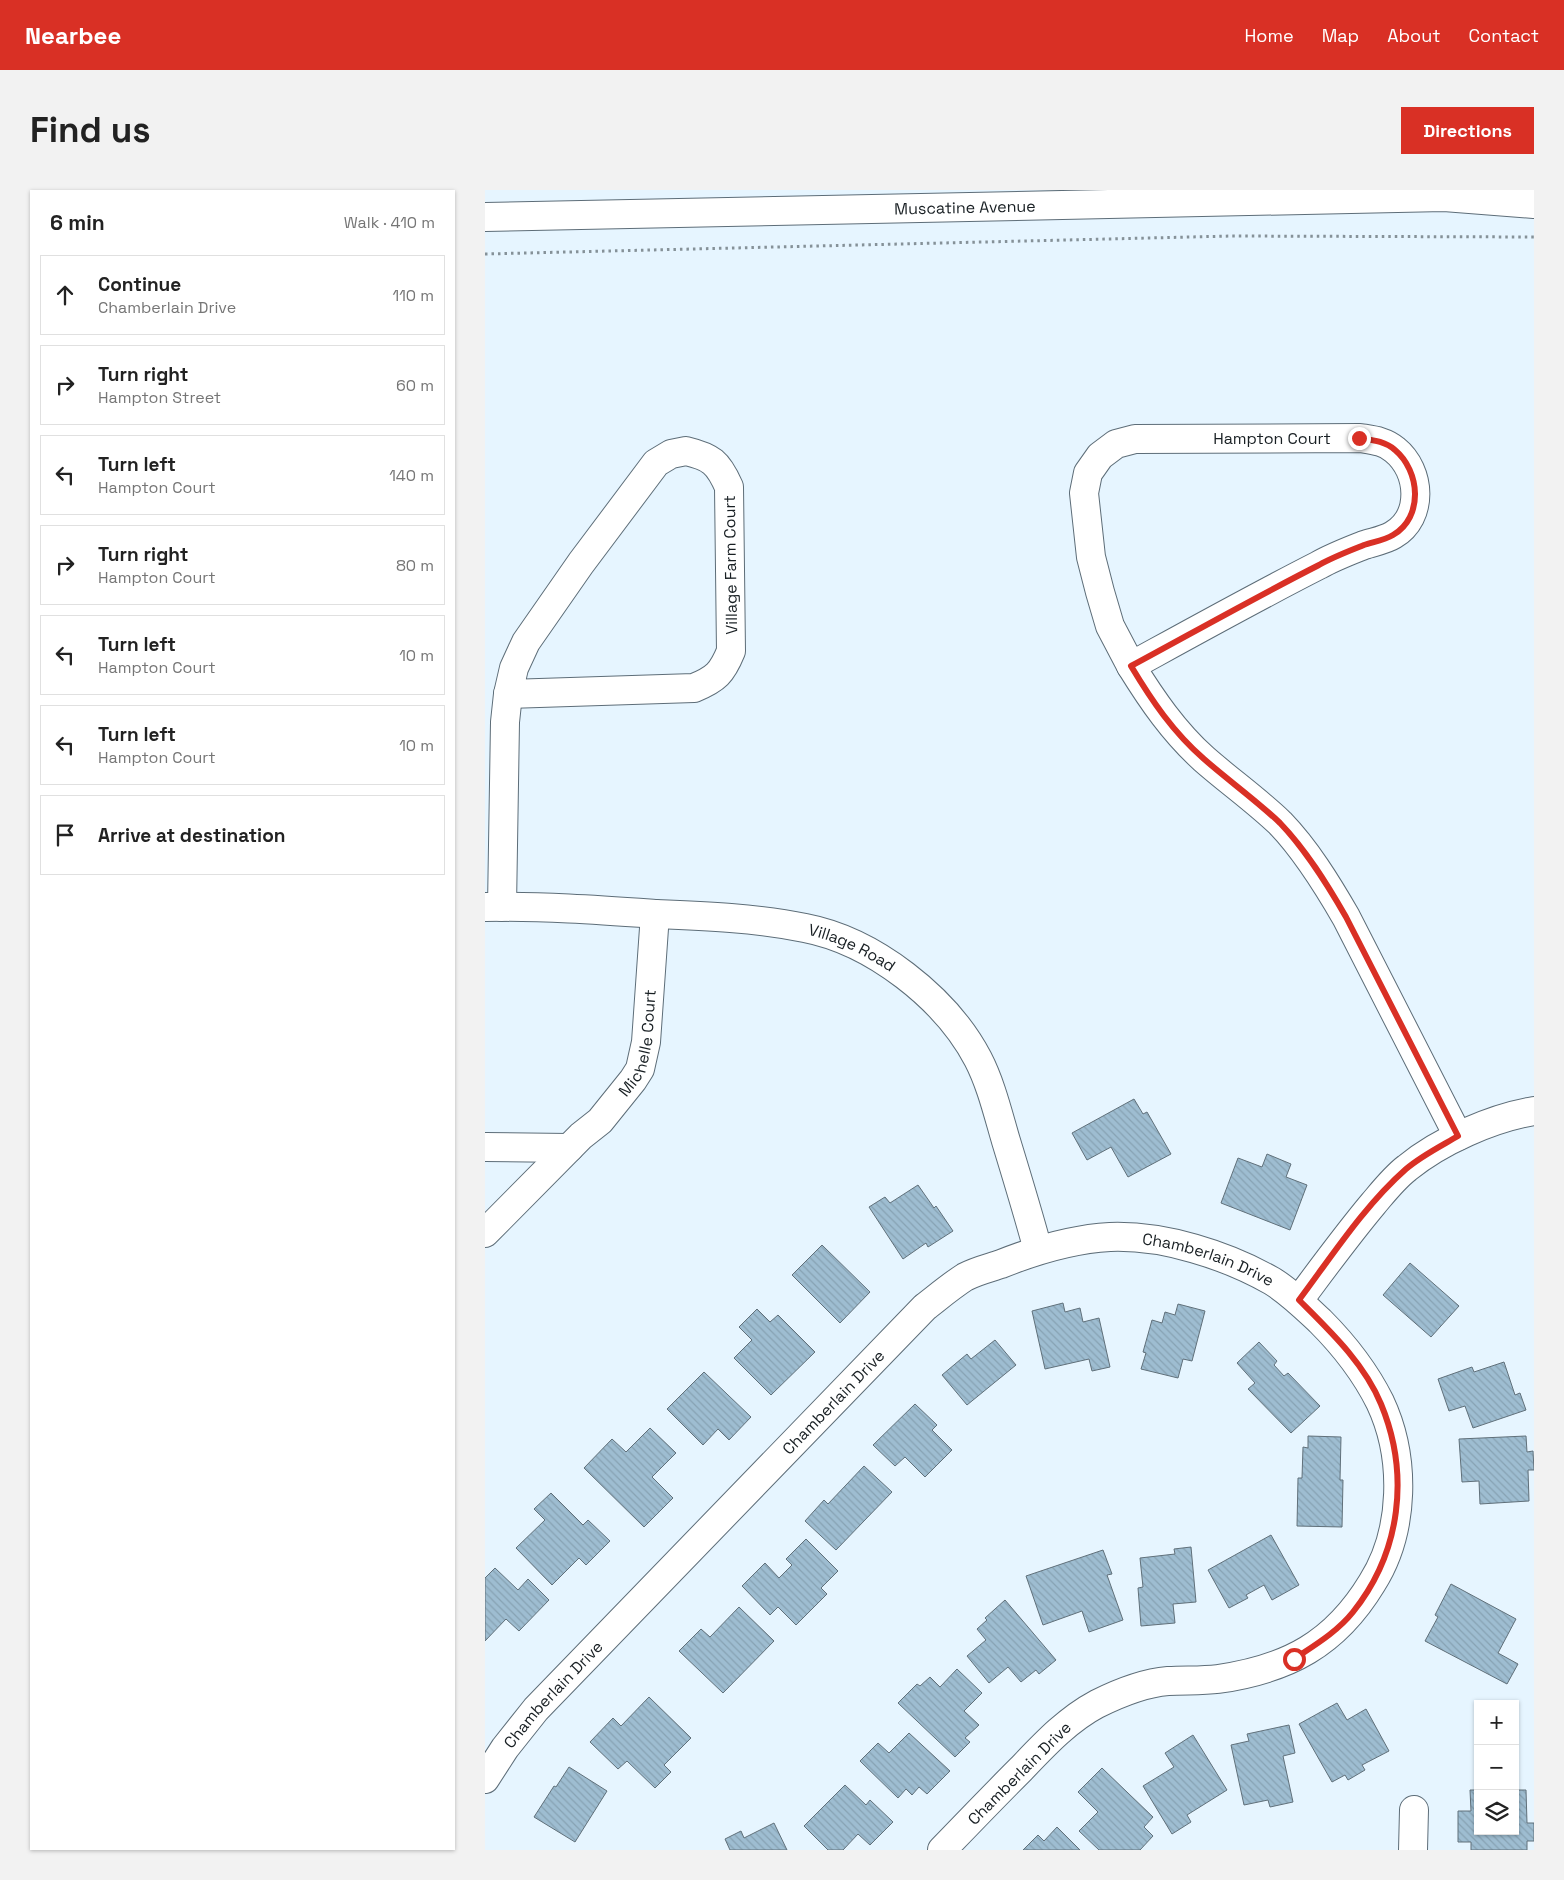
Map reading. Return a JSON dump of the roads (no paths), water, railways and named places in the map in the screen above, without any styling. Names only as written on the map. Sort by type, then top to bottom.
[{"type":"street","name":"Muscatine Avenue","points":[[485,218],[1456,194],[1534,204]]},
{"type":"street","name":"Hampton Court","points":[[1131,666],[1321,564],[1393,535],[1408,522],[1415,504],[1415,484],[1408,465],[1395,450],[1380,441],[1359,438],[1135,439],[1117,444],[1100,456],[1088,473],[1084,493],[1091,557],[1111,626],[1131,666],[1155,706],[1178,733],[1204,759],[1253,797],[1281,825],[1328,886],[1346,917],[1458,1136]]},
{"type":"street","name":"Village Farm Court","points":[[494,907],[505,722],[508,694],[513,668],[526,642],[581,563],[656,463],[671,454],[686,451],[705,456],[711,460],[722,471],[729,487],[731,651],[724,668],[711,681],[695,688],[508,694]]},
{"type":"street","name":"Village Road","points":[[494,907],[717,917],[807,928],[839,938],[868,951],[901,972],[949,1016],[979,1060],[996,1107],[1038,1250]]},
{"type":"street","name":"Michelle Court","points":[[485,1233],[569,1148],[600,1120],[640,1069],[646,1042],[655,914]]},
{"type":"street","points":[[1299,1300],[1355,1225],[1391,1183],[1408,1167],[1458,1136],[1487,1124],[1534,1110]]},
{"type":"street","points":[[485,1147],[569,1148]]},
{"type":"street","name":"Chamberlain Drive","points":[[485,1779],[505,1748],[536,1709],[925,1307],[967,1276],[1038,1250],[1077,1241],[1112,1237],[1143,1239],[1183,1246],[1215,1255],[1273,1282],[1299,1300],[1336,1337],[1363,1372],[1381,1403],[1393,1439],[1399,1476],[1397,1513],[1389,1546],[1374,1581],[1353,1612],[1325,1639],[1294,1659],[1259,1672],[1225,1678],[1155,1683],[1129,1689],[1095,1705],[1062,1727],[941,1850]]},
{"type":"street","points":[[1413,1850],[1414,1810]]}]
